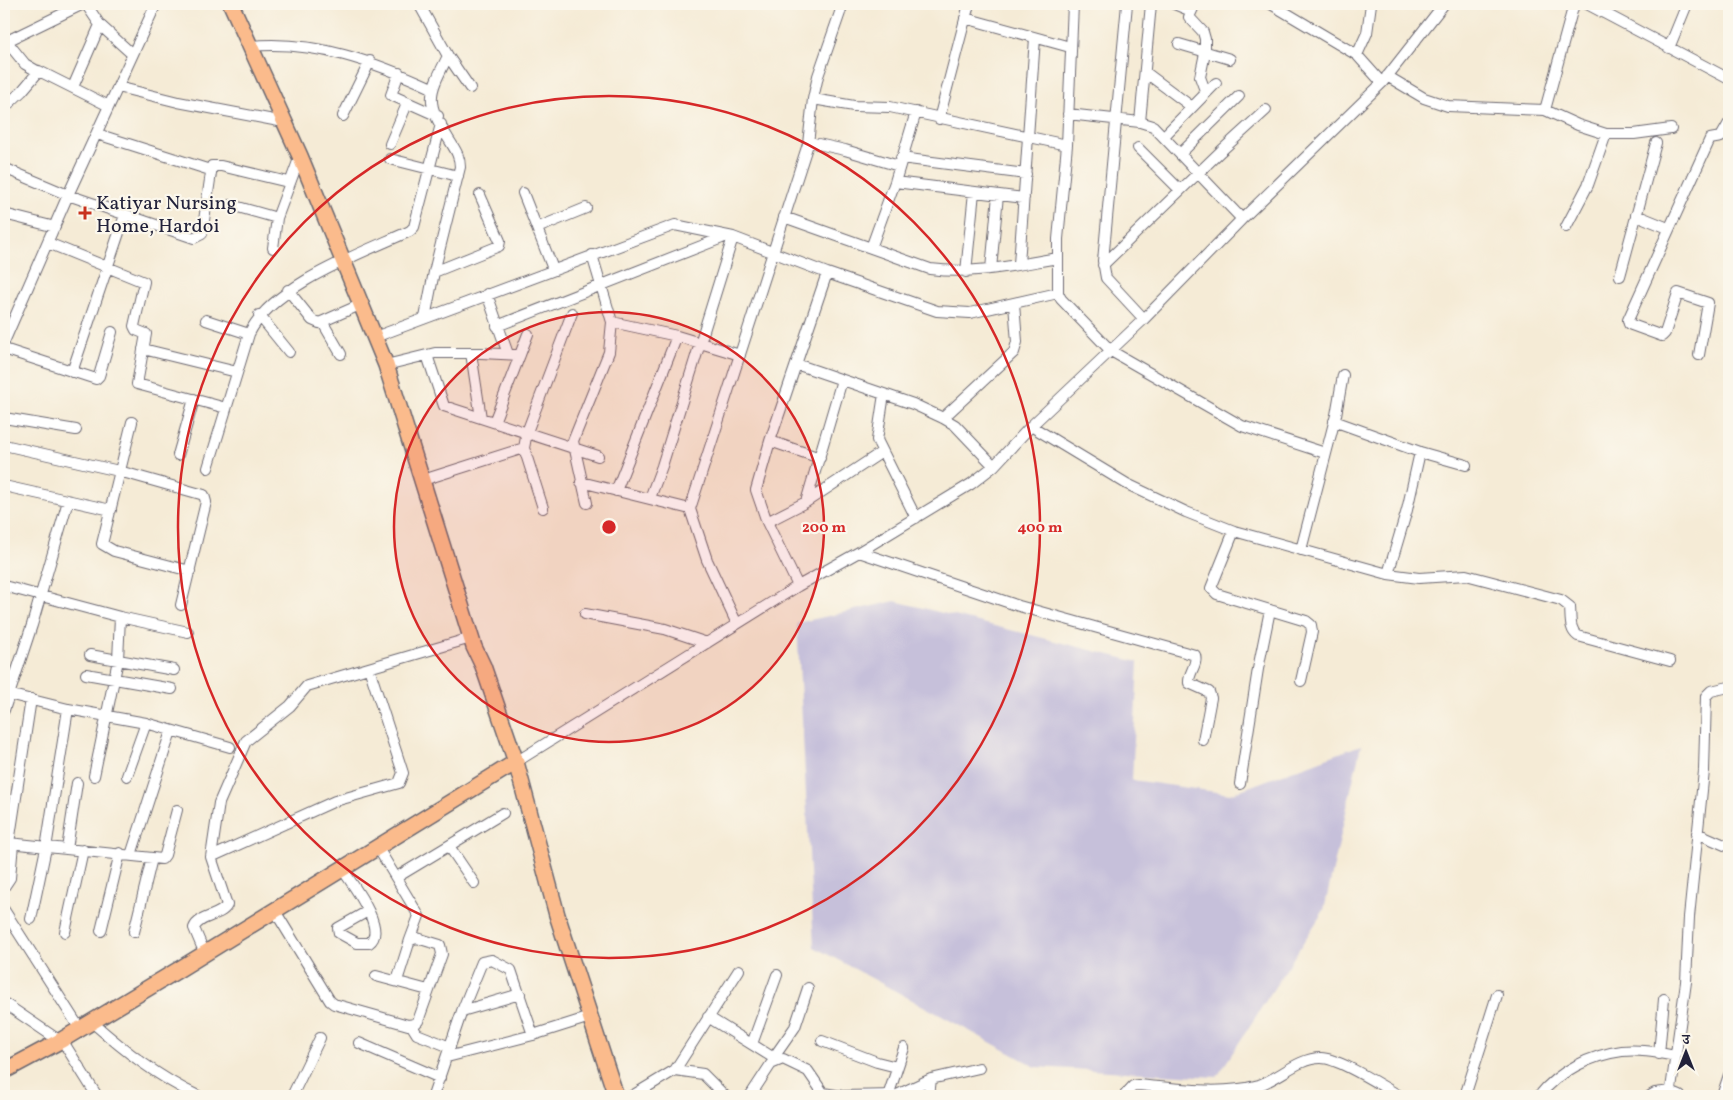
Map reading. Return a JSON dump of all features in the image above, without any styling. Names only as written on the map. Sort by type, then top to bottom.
[{"type":"highway","points":[[231,4],[300,156],[386,365],[473,643],[476,667],[513,764],[538,863],[546,877],[616,1096]]},
{"type":"highway","points":[[4,1071],[86,1026],[513,764]]},
{"type":"street","points":[[109,106],[25,64],[4,40],[85,4],[100,26],[132,54]]},
{"type":"street","points":[[5,335],[56,227],[68,195],[156,4]]},
{"type":"street","points":[[419,4],[448,56],[470,88]]},
{"type":"street","points":[[737,624],[707,560],[690,509],[808,142],[818,76],[844,4]]},
{"type":"street","points":[[939,119],[969,4]]},
{"type":"street","points":[[1073,4],[1067,145],[1058,258],[1058,293],[1061,299],[1111,351],[1242,426],[1325,453]]},
{"type":"street","points":[[1127,4],[1104,265],[1106,278],[1144,319]]},
{"type":"street","points":[[1140,122],[1151,4]]},
{"type":"street","points":[[1174,4],[1193,7],[1190,20],[1204,32],[1206,53],[1200,77],[1206,94]]},
{"type":"street","points":[[1271,4],[1357,55],[1385,79],[1424,98],[1448,106],[1545,110],[1578,125],[1606,134],[1634,134],[1671,129]]},
{"type":"street","points":[[1357,55],[1367,33],[1371,4]]},
{"type":"street","points":[[513,764],[798,586],[859,552],[971,484],[994,466],[1031,426],[1144,319],[1242,219],[1385,79],[1444,4]]},
{"type":"street","points":[[1545,110],[1574,4]]},
{"type":"street","points":[[1587,4],[1729,79]]},
{"type":"street","points":[[1669,48],[1687,4]]},
{"type":"street","points":[[965,18],[1070,47]]},
{"type":"street","points":[[73,87],[100,26]]},
{"type":"street","points":[[1020,264],[1030,138],[1035,38]]},
{"type":"street","points":[[251,46],[293,44],[370,61],[432,88]]},
{"type":"street","points":[[1179,44],[1230,59]]},
{"type":"street","points":[[425,318],[434,272],[458,176],[460,159],[430,99],[432,88],[448,56]]},
{"type":"street","points":[[342,116],[370,61]]},
{"type":"street","points":[[4,108],[22,91],[37,71]]},
{"type":"street","points":[[1145,72],[1192,107]]},
{"type":"street","points":[[399,73],[391,95],[439,120]]},
{"type":"street","points":[[1164,136],[1216,83]]},
{"type":"street","points":[[118,88],[178,102],[284,122]]},
{"type":"street","points":[[1181,154],[1239,96]]},
{"type":"street","points":[[813,99],[846,105],[890,107],[1067,145]]},
{"type":"street","points":[[390,144],[407,104]]},
{"type":"street","points":[[1104,265],[1180,190],[1266,110]]},
{"type":"street","points":[[871,248],[895,182],[916,112]]},
{"type":"street","points":[[1068,114],[1140,122],[1153,126],[1242,219]]},
{"type":"street","points":[[208,468],[248,334],[259,315],[288,290],[410,231],[414,227],[439,120]]},
{"type":"street","points":[[1699,355],[1708,303],[1678,293],[1666,333],[1662,336],[1628,322],[1668,228],[1710,140],[1721,137],[1729,123]]},
{"type":"street","points":[[97,134],[210,170]]},
{"type":"street","points":[[1566,227],[1588,185],[1606,134]]},
{"type":"street","points":[[808,142],[900,162],[1026,174]]},
{"type":"street","points":[[1620,276],[1656,143]]},
{"type":"street","points":[[1138,148],[1180,190]]},
{"type":"street","points":[[273,248],[277,218],[288,182],[300,156]]},
{"type":"street","points":[[390,159],[458,176]]},
{"type":"street","points":[[4,168],[68,195],[186,236],[200,237],[210,170],[216,165],[288,182]]},
{"type":"street","points":[[895,182],[1024,198]]},
{"type":"street","points":[[966,272],[974,192]]},
{"type":"street","points":[[523,193],[553,269]]},
{"type":"street","points":[[434,272],[499,246],[500,240],[480,195]]},
{"type":"street","points":[[991,269],[998,195]]},
{"type":"street","points":[[231,205],[277,218]]},
{"type":"street","points":[[537,228],[586,208]]},
{"type":"street","points":[[4,214],[56,227]]},
{"type":"street","points":[[72,372],[125,214]]},
{"type":"street","points":[[1636,215],[1668,228]]},
{"type":"street","points":[[784,217],[930,269],[966,272],[1058,258]]},
{"type":"street","points":[[375,337],[675,225],[730,237],[937,311],[970,313],[1058,293]]},
{"type":"street","points":[[497,326],[600,284],[730,237]]},
{"type":"street","points":[[650,498],[701,343],[730,237]]},
{"type":"street","points":[[48,243],[144,282],[134,326],[136,330],[146,334],[138,384],[226,408]]},
{"type":"street","points":[[587,503],[573,441],[609,352],[612,322],[592,255]]},
{"type":"street","points":[[798,586],[767,522],[756,490],[770,441],[827,273]]},
{"type":"street","points":[[288,290],[312,320],[323,324],[341,354]]},
{"type":"street","points":[[487,294],[508,354]]},
{"type":"street","points":[[323,324],[362,304]]},
{"type":"street","points":[[943,418],[1014,352],[1017,342],[1014,304]]},
{"type":"street","points":[[543,508],[524,448],[526,432],[572,313]]},
{"type":"street","points":[[259,315],[289,352]]},
{"type":"street","points":[[206,320],[248,334]]},
{"type":"street","points":[[612,322],[677,336],[740,355]]},
{"type":"street","points":[[4,349],[72,372],[98,378],[112,332]]},
{"type":"street","points":[[494,422],[528,334]]},
{"type":"street","points":[[616,491],[677,336]]},
{"type":"street","points":[[143,349],[237,372]]},
{"type":"street","points":[[471,352],[481,418]]},
{"type":"street","points":[[386,365],[427,355],[471,352],[520,355]]},
{"type":"street","points":[[427,355],[444,406],[598,456]]},
{"type":"street","points":[[796,364],[884,394],[943,418],[954,425],[994,466]]},
{"type":"street","points":[[1301,550],[1334,420],[1343,375]]},
{"type":"street","points":[[806,502],[842,380]]},
{"type":"street","points":[[884,394],[877,436],[882,452],[916,518]]},
{"type":"street","points":[[178,455],[194,399]]},
{"type":"street","points":[[4,418],[76,430]]},
{"type":"street","points":[[1334,420],[1420,452],[1466,465]]},
{"type":"street","points":[[132,422],[102,541],[104,546],[128,555],[190,571]]},
{"type":"street","points":[[1031,426],[1127,484],[1186,512],[1234,531],[1388,574],[1419,578],[1466,575],[1561,600],[1570,607],[1573,633],[1578,636],[1670,661]]},
{"type":"street","points":[[770,441],[820,458]]},
{"type":"street","points":[[4,445],[120,471],[200,493],[206,497],[181,605]]},
{"type":"street","points":[[423,480],[524,448]]},
{"type":"street","points":[[767,522],[806,502],[882,452]]},
{"type":"street","points":[[1388,574],[1407,510],[1420,452]]},
{"type":"street","points":[[582,482],[690,509]]},
{"type":"street","points":[[5,489],[111,510]]},
{"type":"street","points":[[4,710],[7,694],[68,501]]},
{"type":"street","points":[[1234,531],[1211,588],[1217,594],[1306,621],[1311,625],[1312,632],[1301,681]]},
{"type":"street","points":[[859,552],[1038,612],[1194,655],[1196,661],[1188,680],[1189,683],[1209,692],[1211,698],[1203,740]]},
{"type":"street","points":[[4,586],[120,617],[188,632]]},
{"type":"street","points":[[1240,784],[1258,669],[1270,610]]},
{"type":"street","points":[[585,614],[665,629],[706,643]]},
{"type":"street","points":[[94,776],[105,715],[118,660],[120,617]]},
{"type":"street","points":[[205,954],[195,932],[195,925],[224,910],[227,905],[211,857],[219,803],[246,741],[290,706],[303,689],[369,668],[473,643]]},
{"type":"street","points":[[90,655],[174,670]]},
{"type":"street","points":[[211,857],[325,805],[399,783],[402,780],[403,773],[369,668]]},
{"type":"street","points":[[86,674],[172,689]]},
{"type":"street","points":[[1650,1096],[1655,1093],[1676,1094],[1676,1056],[1686,982],[1689,917],[1704,770],[1706,696],[1711,691],[1729,687]]},
{"type":"street","points":[[7,694],[146,723],[230,747]]},
{"type":"street","points":[[4,887],[10,878],[9,843],[31,699]]},
{"type":"street","points":[[31,919],[46,848],[68,708]]},
{"type":"street","points":[[127,776],[146,723]]},
{"type":"street","points":[[102,931],[126,854],[171,731]]},
{"type":"street","points":[[67,849],[77,783]]},
{"type":"street","points":[[9,843],[162,859],[165,855],[176,810]]},
{"type":"street","points":[[397,877],[503,812]]},
{"type":"street","points":[[1697,833],[1729,847]]},
{"type":"street","points":[[448,846],[474,883]]},
{"type":"street","points":[[378,848],[419,916],[397,981]]},
{"type":"street","points":[[65,932],[83,850]]},
{"type":"street","points":[[134,932],[152,858]]},
{"type":"street","points":[[343,870],[368,911]]},
{"type":"street","points":[[4,910],[86,1026],[178,1087],[198,1096]]},
{"type":"street","points":[[276,911],[330,1001],[334,1004],[412,1026],[417,1034],[449,1052],[534,1035],[590,1017]]},
{"type":"street","points":[[410,940],[417,938],[438,943],[442,947],[418,1021],[412,1026]]},
{"type":"street","points":[[433,1096],[462,1011],[480,964],[485,960],[492,960],[508,967],[520,994],[534,1035]]},
{"type":"street","points":[[632,1096],[675,1070],[739,970]]},
{"type":"street","points":[[752,1044],[777,975]]},
{"type":"street","points":[[376,976],[428,990]]},
{"type":"street","points":[[750,1096],[795,1027],[808,988]]},
{"type":"street","points":[[462,1011],[520,994]]},
{"type":"street","points":[[1465,1096],[1497,995]]},
{"type":"street","points":[[1659,1054],[1664,999]]},
{"type":"street","points":[[6,1008],[61,1040],[97,1096]]},
{"type":"street","points":[[708,1017],[776,1058],[804,1067],[821,1090],[828,1095],[888,1096],[908,1091],[931,1079],[979,1068]]},
{"type":"street","points":[[292,1096],[320,1038]]},
{"type":"street","points":[[822,1041],[877,1062],[897,1067]]},
{"type":"street","points":[[359,1043],[440,1078]]},
{"type":"street","points":[[888,1096],[904,1048]]},
{"type":"street","points":[[1540,1096],[1555,1080],[1581,1063],[1624,1051],[1676,1056]]},
{"type":"street","points":[[1129,1095],[1132,1086],[1137,1085],[1223,1093],[1259,1085],[1304,1062],[1322,1058],[1335,1061],[1380,1092],[1400,1096]]},
{"type":"street","points":[[675,1070],[694,1071],[703,1074],[725,1096]]},
{"type":"street","points":[[1722,1096],[1729,1075]]},
{"type":"street","points":[[929,1096],[931,1079]]},
{"type":"shaded area","points":[[895,601],[1138,662],[1132,780],[1230,794],[1361,745],[1324,910],[1217,1077],[1036,1067],[814,947],[797,623]]},
{"type":"place","name":"Katiyar Nursing Home, Hardoi","points":[[85,213]]}]
